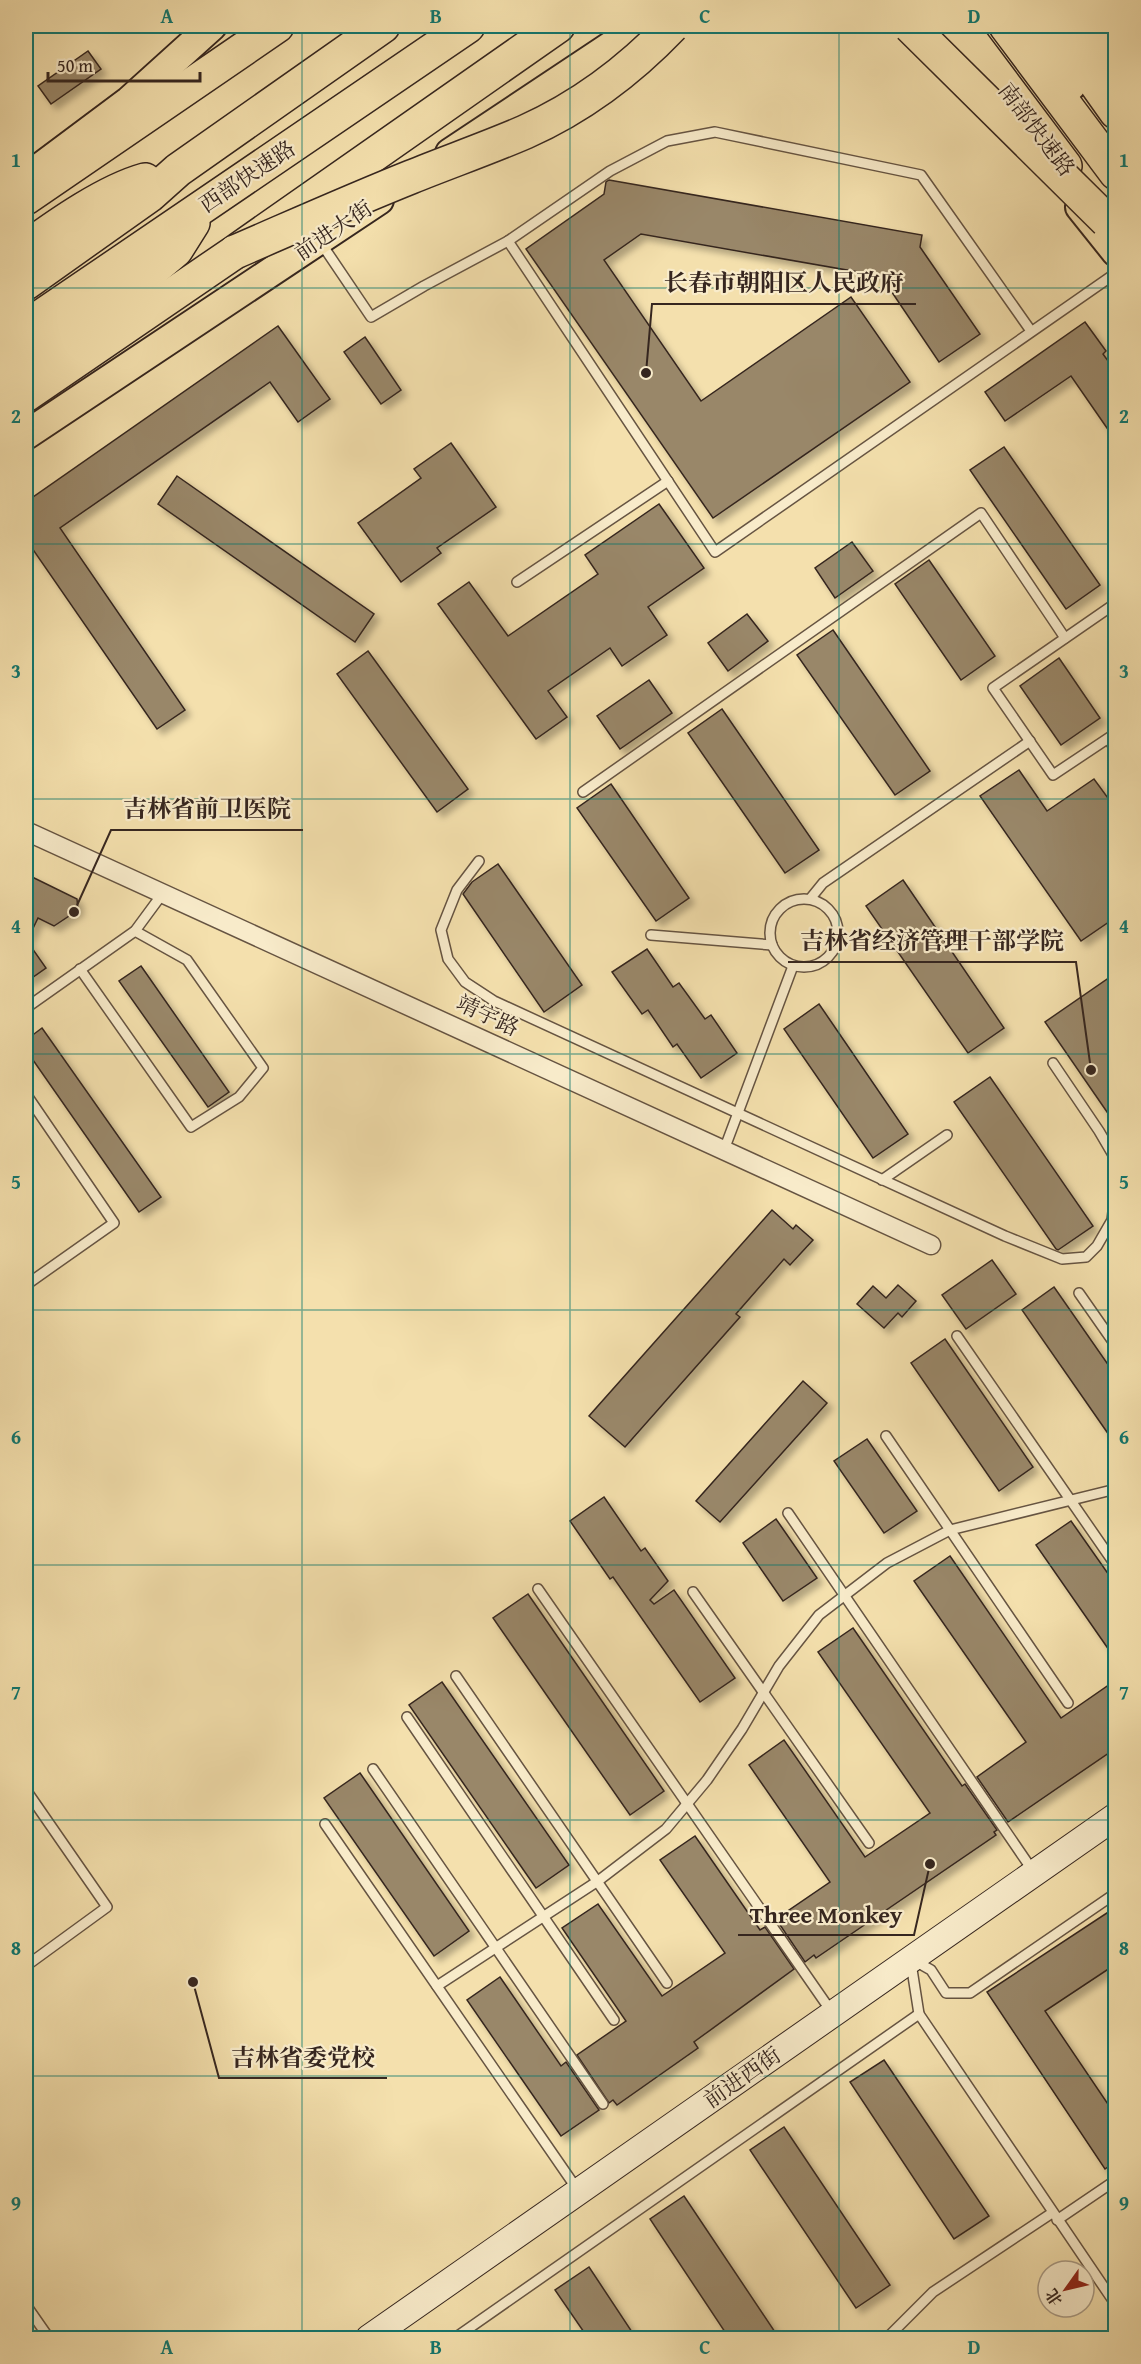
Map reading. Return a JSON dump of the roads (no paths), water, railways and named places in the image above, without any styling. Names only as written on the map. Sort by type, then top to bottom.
[{"type":"highway","points":[[26,198],[277,26]]},
{"type":"highway","name":"西部快速路","points":[[26,283],[150,195],[178,170],[383,26]]},
{"type":"highway","name":"西部快速路","points":[[26,327],[468,26]]},
{"type":"highway","points":[[26,395],[558,26]]},
{"type":"highway","points":[[234,252],[338,207],[526,132],[572,107],[607,84],[639,58],[672,26]]},
{"type":"highway","points":[[910,26],[1111,226]]},
{"type":"highway","name":"南部快速路","points":[[960,26],[1111,226]]},
{"type":"highway","name":"南部快速路","points":[[1006,26],[1116,173]]},
{"type":"highway","points":[[1054,26],[1116,112]]},
{"type":"highway","points":[[26,248],[56,226],[130,184],[178,170]]},
{"type":"highway","points":[[26,363],[132,288],[176,250],[204,205]]},
{"type":"main road","points":[[26,178],[129,101],[212,26]]},
{"type":"main road","name":"前进大街","points":[[26,435],[641,26]]},
{"type":"main road","points":[[938,26],[1116,252]]},
{"type":"main road","points":[[1026,26],[1116,146]]},
{"type":"main road","points":[[1086,26],[1116,67]]},
{"type":"street","name":"靖宇路","points":[[26,831],[931,1245]]},
{"type":"street","name":"前进西街","points":[[369,2338],[1116,1816]]},
{"type":"lane","points":[[319,240],[371,317],[508,241],[609,171],[667,141],[715,132],[921,174],[1031,331]]},
{"type":"lane","points":[[508,241],[715,552],[1116,273]]},
{"type":"lane","points":[[517,582],[668,481]]},
{"type":"lane","points":[[584,792],[981,513],[1065,638]]},
{"type":"lane","points":[[1116,603],[993,688],[1053,775],[1112,736],[1116,750]]},
{"type":"lane","points":[[810,899],[823,882],[1030,741]]},
{"type":"lane","points":[[479,861],[457,890],[441,930],[448,959],[465,982],[494,1001],[1005,1236],[1062,1258],[1086,1257],[1097,1246],[1112,1220],[1116,1188]]},
{"type":"lane","points":[[26,1008],[135,932],[162,892]]},
{"type":"lane","points":[[810,899],[828,908],[834,917],[838,937],[835,947],[822,962],[803,968],[793,966],[777,955],[772,945],[769,928],[777,911],[792,900],[810,899]]},
{"type":"lane","points":[[80,969],[192,1127],[239,1097],[263,1068],[187,960],[135,932]]},
{"type":"lane","points":[[651,935],[772,945]]},
{"type":"lane","points":[[724,1150],[740,1113],[793,966]]},
{"type":"lane","points":[[1053,1063],[1116,1160]]},
{"type":"lane","points":[[26,1094],[114,1223],[26,1285]]},
{"type":"lane","points":[[882,1180],[947,1135]]},
{"type":"lane","points":[[1079,1293],[1116,1346]]},
{"type":"lane","points":[[957,1336],[1116,1566]]},
{"type":"lane","points":[[886,1436],[1068,1703]]},
{"type":"lane","points":[[437,1986],[598,1881],[666,1829],[706,1780],[742,1729],[779,1666],[819,1615],[887,1563],[950,1530],[1116,1489]]},
{"type":"lane","points":[[788,1513],[1034,1873]]},
{"type":"lane","points":[[538,1589],[832,2013]]},
{"type":"lane","points":[[693,1592],[870,1843]]},
{"type":"lane","points":[[456,1676],[668,1983]]},
{"type":"lane","points":[[407,1717],[614,2020]]},
{"type":"lane","points":[[373,1769],[603,2104]]},
{"type":"lane","points":[[26,1790],[106,1907],[26,1966]]},
{"type":"lane","points":[[325,1824],[579,2191]]},
{"type":"lane","points":[[910,1959],[931,1970],[946,1993],[970,1993],[1116,1893]]},
{"type":"lane","points":[[910,1959],[919,2014],[1054,2217],[1116,2305]]},
{"type":"lane","points":[[455,2338],[919,2014]]},
{"type":"lane","points":[[887,2338],[933,2292],[1116,2180]]},
{"type":"lane","points":[[26,2305],[49,2338]]},
{"type":"place","name":"长春市朝阳区人民政府","points":[[646,373]]},
{"type":"place","name":"吉林省前卫医院","points":[[74,912]]},
{"type":"place","name":"吉林省经济管理干部学院","points":[[1091,1070]]},
{"type":"place","name":"Three Monkey","points":[[930,1864]]},
{"type":"place","name":"吉林省委党校","points":[[193,1982]]}]
